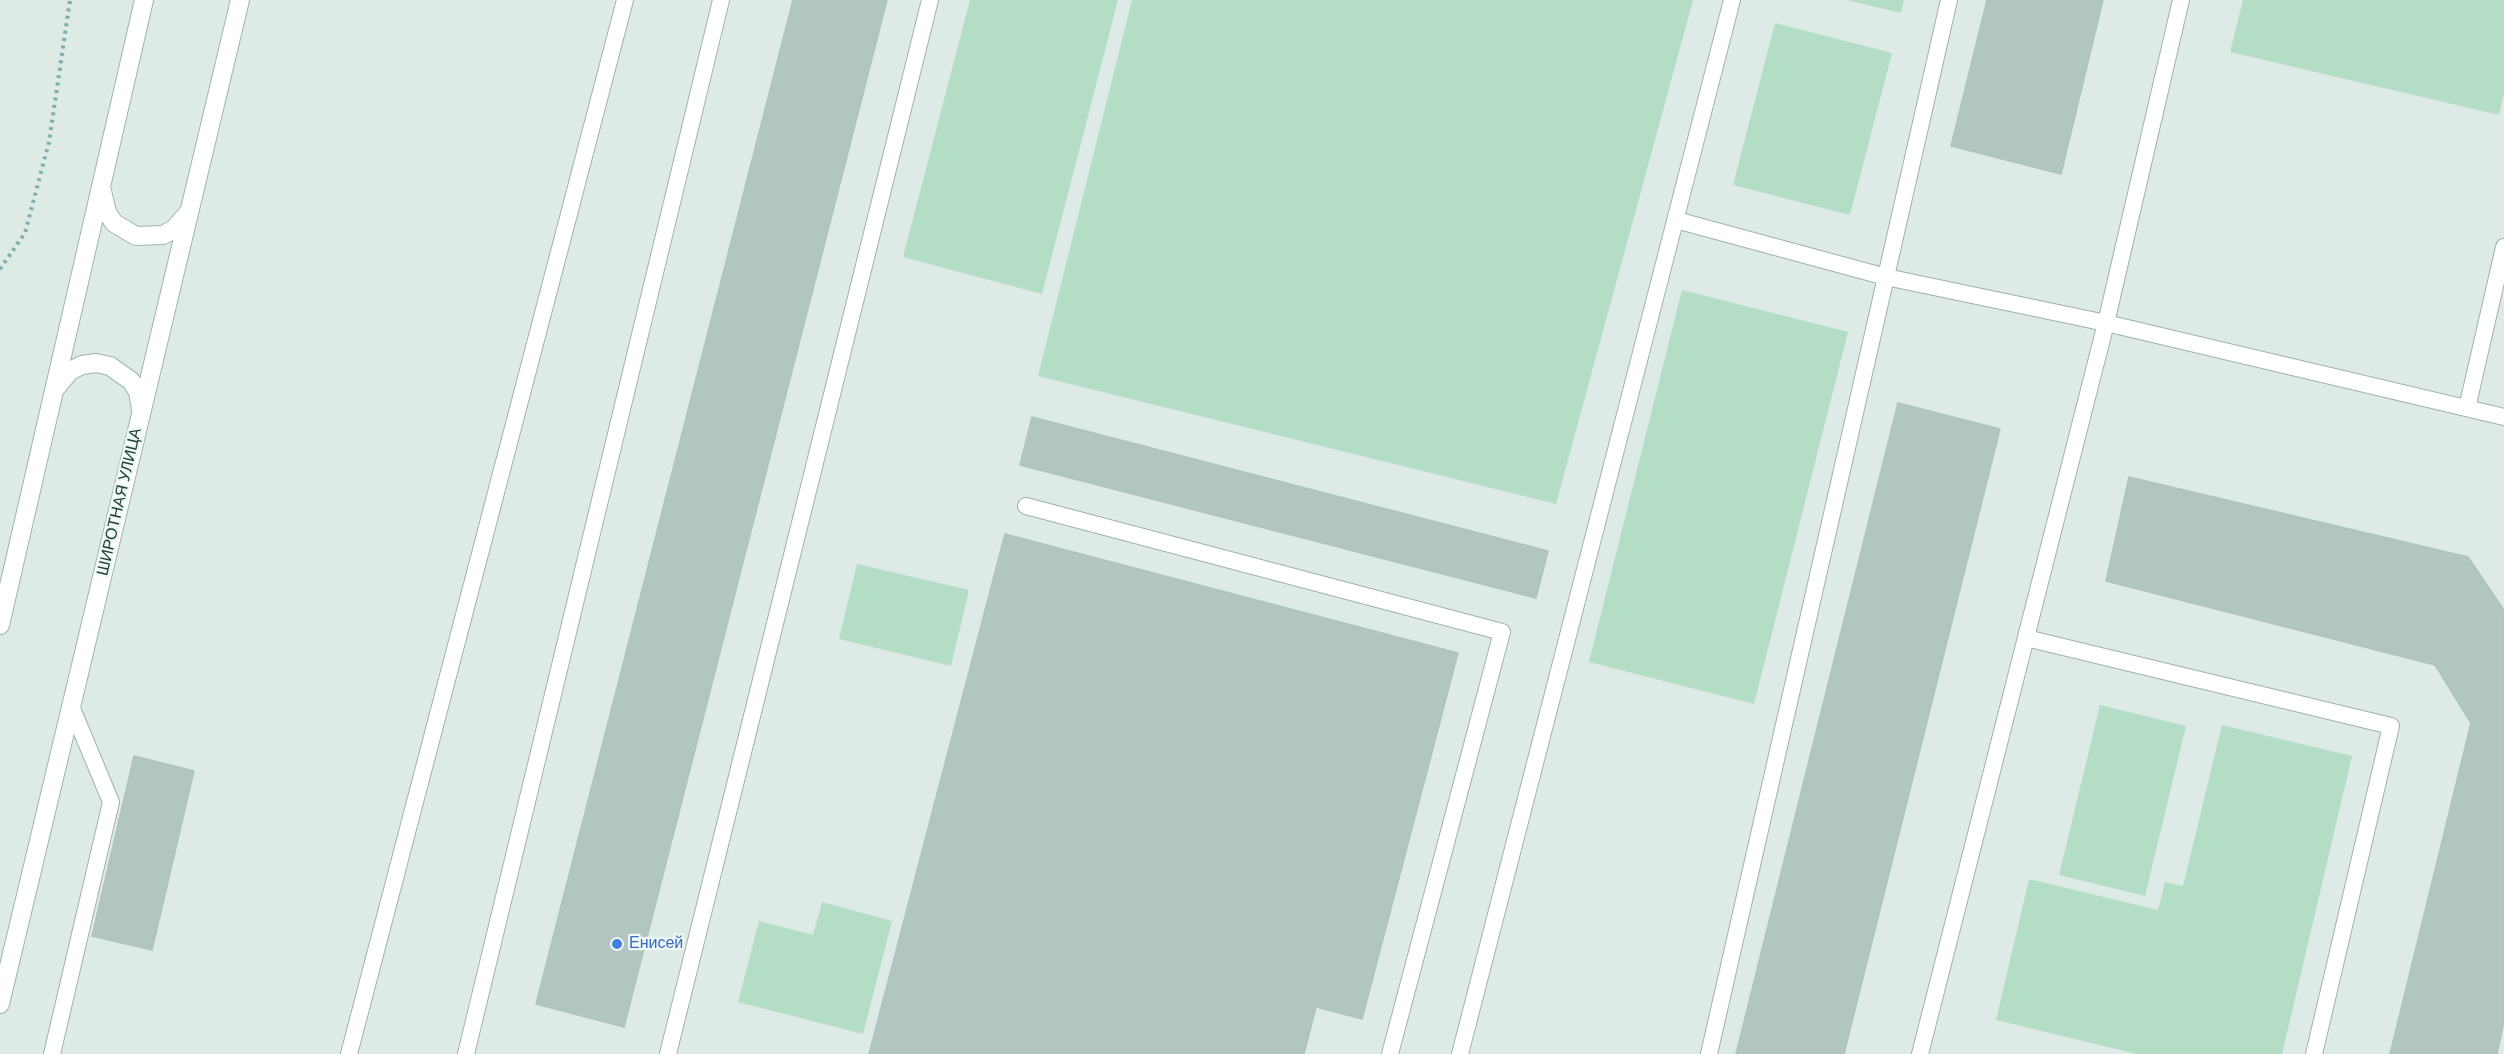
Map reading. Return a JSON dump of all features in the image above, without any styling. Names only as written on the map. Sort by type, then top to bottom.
[{"type":"main road","points":[[0,626],[144,0]]},
{"type":"main road","name":"ШИРОТНАЯ УЛИЦА","points":[[0,1004],[240,0]]},
{"type":"main road","points":[[102,186],[102,199],[114,223],[136,236],[163,235],[174,229],[190,208]]},
{"type":"main road","points":[[53,394],[60,381],[70,371],[96,363],[110,366],[126,376],[138,392],[141,404],[140,417]]},
{"type":"lane","points":[[349,1054],[625,0]]},
{"type":"lane","points":[[466,1054],[721,0]]},
{"type":"lane","points":[[668,1054],[930,0]]},
{"type":"lane","points":[[1460,1054],[1732,0]]},
{"type":"lane","points":[[1708,1054],[1949,0]]},
{"type":"lane","points":[[1920,1054],[2106,323],[2181,0]]},
{"type":"lane","points":[[1676,220],[1886,277],[2106,323],[2504,417]]},
{"type":"lane","points":[[2467,408],[2504,247]]},
{"type":"lane","points":[[1026,506],[1502,632],[1390,1054]]},
{"type":"lane","points":[[2026,638],[2391,726],[2314,1054]]},
{"type":"lane","points":[[52,1054],[111,802],[71,706]]},
{"type":"path","points":[[0,269],[25,233],[49,142],[70,0]]},
{"type":"green space","points":[[970,0],[1118,0],[1042,294],[903,257]]},
{"type":"green space","points":[[1132,0],[1693,0],[1556,504],[1038,376]]},
{"type":"green space","points":[[1847,0],[1904,0],[1901,13]]},
{"type":"green space","points":[[2243,0],[2504,0],[2504,94],[2499,115],[2230,52]]},
{"type":"green space","points":[[1775,23],[1892,53],[1850,215],[1733,185]]},
{"type":"green space","points":[[1682,290],[1848,332],[1754,704],[1589,662]]},
{"type":"green space","points":[[857,564],[969,590],[951,666],[839,639]]},
{"type":"green space","points":[[2100,705],[2186,726],[2145,896],[2059,875]]},
{"type":"green space","points":[[2222,725],[2352,756],[2282,1054],[2137,1054],[1996,1020],[2029,879],[2158,910],[2165,882],[2183,886]]},
{"type":"green space","points":[[822,902],[892,921],[863,1034],[738,1002],[759,921],[813,935]]},
{"type":"building","points":[[793,0],[887,0],[624,1027],[536,1004]]},
{"type":"building","points":[[1987,0],[2103,0],[2061,174],[1951,146]]},
{"type":"building","points":[[1898,403],[2000,429],[1844,1054],[1736,1054]]},
{"type":"building","points":[[1032,417],[1548,551],[1536,598],[1020,465]]},
{"type":"building","points":[[2129,477],[2468,557],[2504,610],[2504,1021],[2497,1054],[2390,1054],[2471,723],[2435,665],[2106,581]]},
{"type":"building","points":[[1005,534],[1458,653],[1362,1019],[1316,1007],[1304,1054],[869,1054]]},
{"type":"building","points":[[134,756],[194,771],[152,950],[92,936]]},
{"type":"place","name":"Енисей","points":[[617,944]]}]
